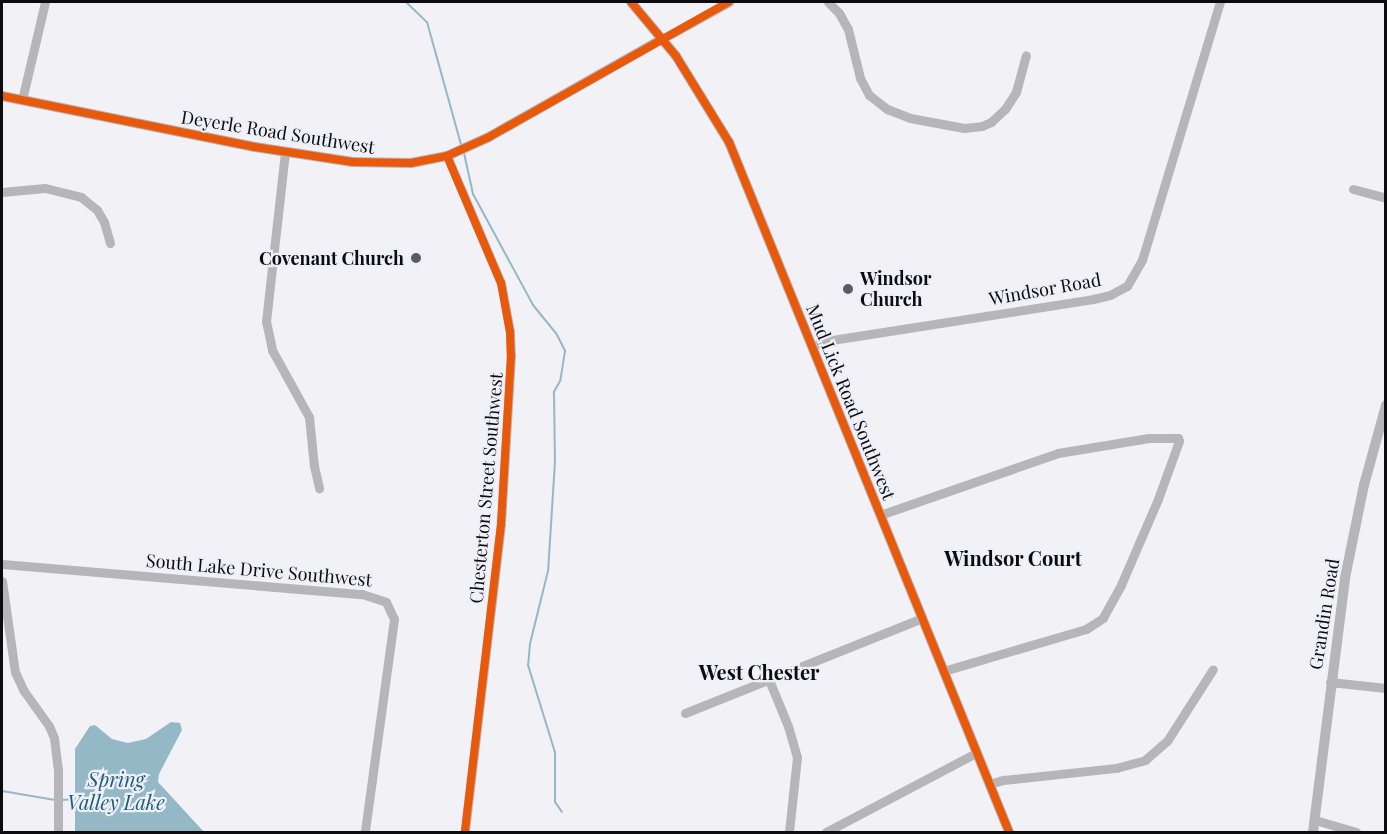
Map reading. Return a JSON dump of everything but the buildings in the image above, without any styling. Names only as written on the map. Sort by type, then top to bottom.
[{"type":"street","points":[[22,100],[45,2]]},
{"type":"street","name":"Mud Lick Road Southwest","points":[[631,2],[693,81],[729,142],[1009,832]]},
{"type":"street","name":"Deyerle Road Southwest","points":[[2,96],[285,152],[353,162],[396,164],[456,153],[729,2]]},
{"type":"street","points":[[828,2],[848,29],[860,78],[869,95],[886,109],[910,118],[964,128],[982,126],[991,122],[1005,110],[1016,92],[1026,55]]},
{"type":"street","name":"Windsor Road","points":[[812,346],[832,340],[1093,299],[1110,295],[1127,286],[1142,261],[1220,2]]},
{"type":"street","points":[[285,152],[266,321],[272,350],[309,417],[314,466],[319,488]]},
{"type":"street","name":"Chesterton Street Southwest","points":[[456,153],[501,283],[510,332],[511,355],[501,524],[465,832]]},
{"type":"street","points":[[2,192],[45,188],[81,196],[97,210],[104,222],[110,243]]},
{"type":"street","points":[[1353,189],[1386,198]]},
{"type":"street","name":"Grandin Road","points":[[1313,832],[1343,587],[1358,511],[1386,405]]},
{"type":"street","points":[[880,515],[1058,453],[1149,438],[1178,438],[1179,441],[1158,499],[1117,596],[1102,618],[1086,629],[943,671]]},
{"type":"street","name":"South Lake Drive Southwest","points":[[2,564],[362,594],[386,602],[393,619],[365,832]]},
{"type":"street","points":[[2,581],[15,672],[24,691],[45,720],[54,738],[58,769],[58,832]]},
{"type":"street","points":[[685,713],[922,618]]},
{"type":"street","points":[[989,784],[1003,780],[1116,768],[1146,760],[1167,741],[1213,669]]},
{"type":"street","points":[[769,680],[788,726],[797,757],[789,832]]},
{"type":"street","points":[[1330,682],[1386,688]]},
{"type":"street","points":[[826,832],[976,753]]},
{"type":"street","points":[[1315,820],[1356,832]]},
{"type":"water","name":"Spring Valley Lake","points":[[171,722],[180,723],[182,730],[159,774],[158,782],[204,832],[75,832],[75,749],[90,726],[95,725],[112,739],[128,743],[146,739]]},
{"type":"waterway","points":[[406,2],[427,22],[461,145]]},
{"type":"waterway","points":[[464,153],[473,194],[533,305],[556,333],[565,351],[560,381],[554,392],[555,461],[548,571],[530,644],[528,665],[555,752],[555,802],[562,812]]},
{"type":"waterway","points":[[2,791],[55,800]]},
{"type":"waterway","points":[[61,800],[76,799]]},
{"type":"cycle path","points":[[631,2],[676,56],[729,142],[1009,832]]},
{"type":"cycle path","points":[[2,96],[255,147],[353,162],[411,163],[447,156],[489,137],[729,2]]},
{"type":"cycle path","points":[[447,156],[501,283],[510,332],[511,355],[501,524],[465,832]]},
{"type":"place","name":"Covenant Church","points":[[416,258]]},
{"type":"place","name":"Windsor Church","points":[[848,289]]},
{"type":"district","name":"Windsor Court","points":[[1013,557]]},
{"type":"district","name":"West Chester","points":[[759,671]]}]
